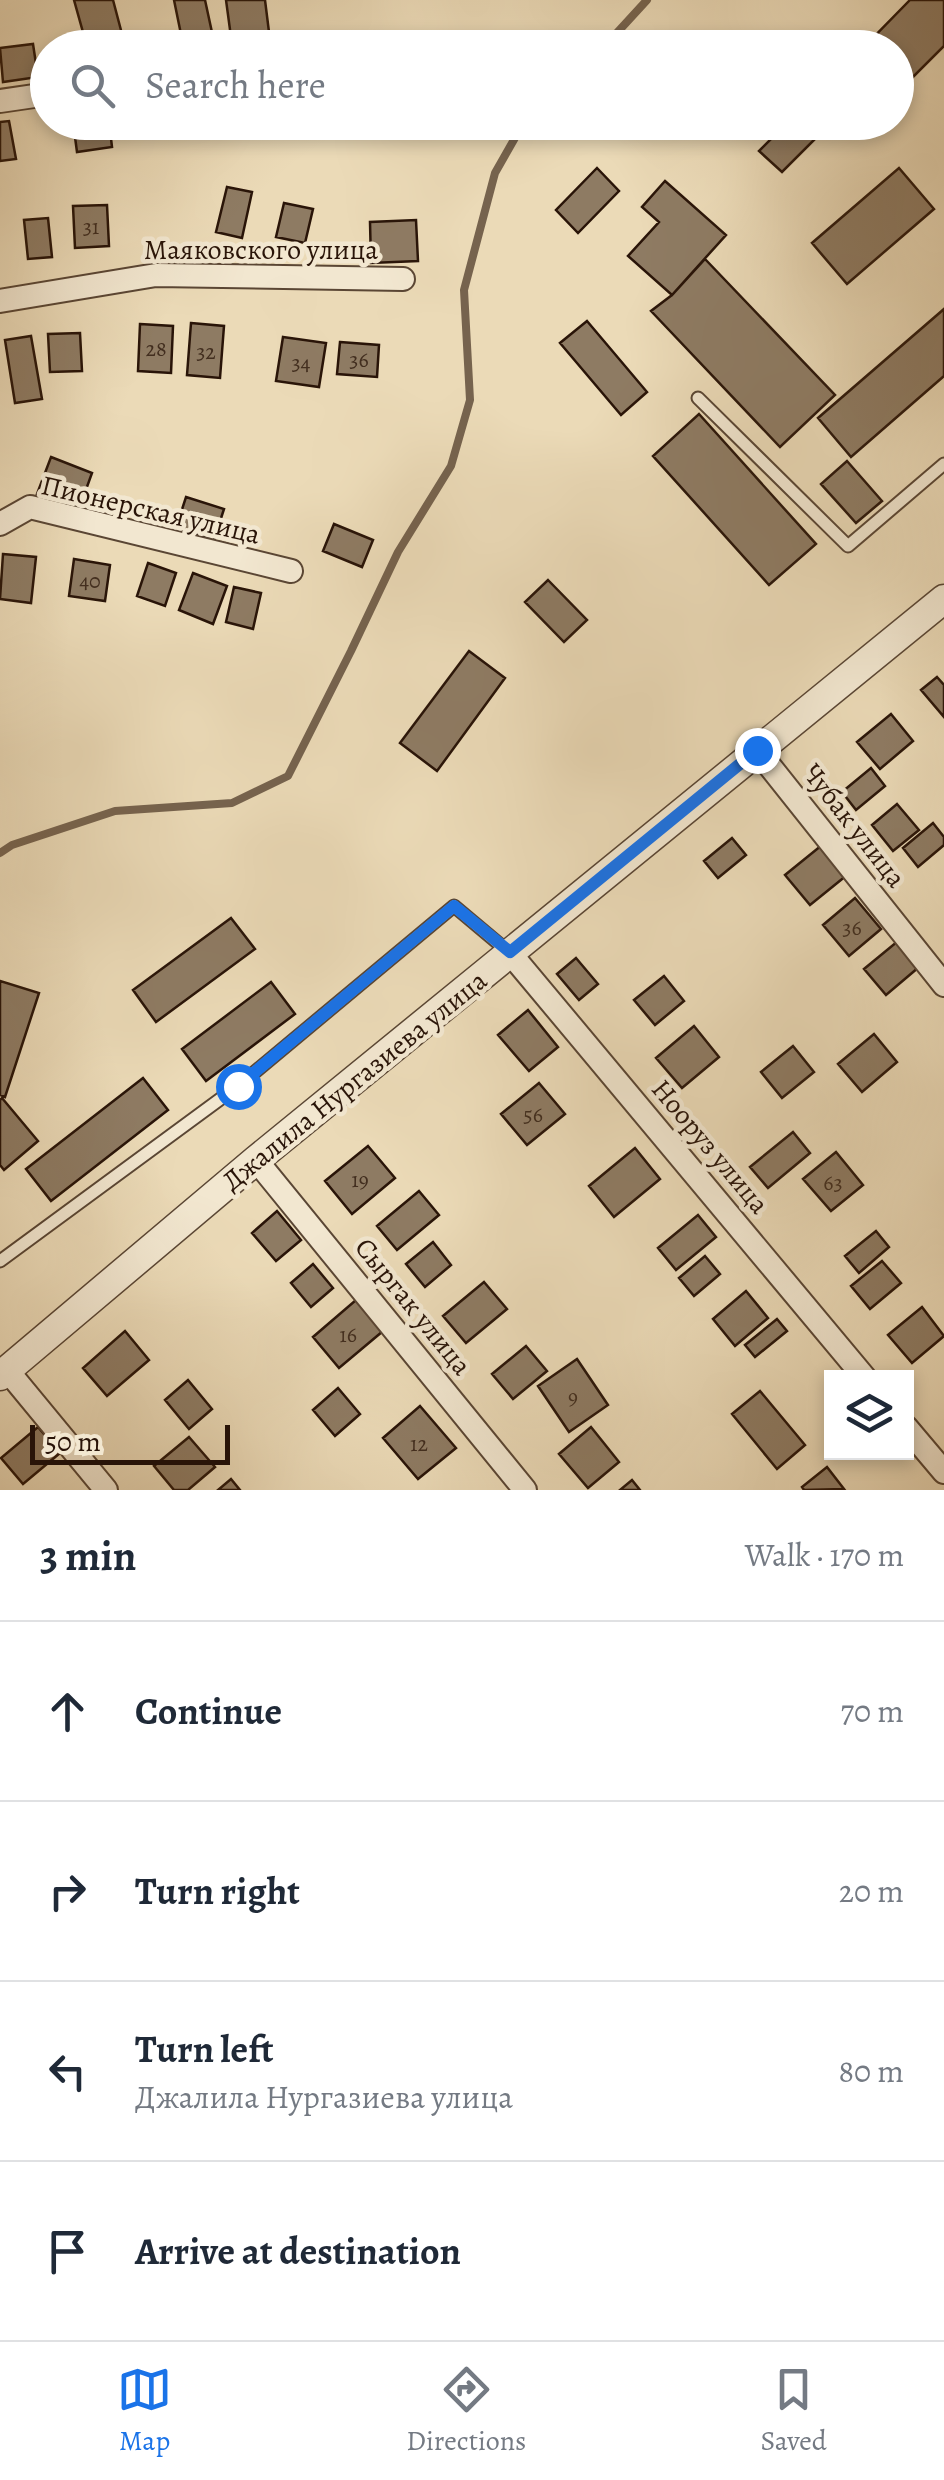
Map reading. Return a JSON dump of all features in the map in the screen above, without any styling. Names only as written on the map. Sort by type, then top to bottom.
[{"type":"street","points":[[0,101],[30,97]]},
{"type":"street","name":"Маяковского улица","points":[[0,301],[156,275],[403,278]]},
{"type":"street","name":"Пионерская улица","points":[[0,524],[30,507],[292,571]]},
{"type":"street","name":"Джалила Нургазиева улица","points":[[4,1373],[256,1160],[944,599]]},
{"type":"street","name":"Чубак улица","points":[[757,750],[944,985]]},
{"type":"street","name":"Нооруз улица","points":[[510,952],[858,1370]]},
{"type":"street","name":"Сыргак улица","points":[[256,1160],[525,1490]]},
{"type":"street","points":[[4,1373],[106,1490]]},
{"type":"street","points":[[914,1436],[944,1472]]},
{"type":"lane","points":[[698,398],[848,546],[944,464]]},
{"type":"lane","points":[[0,1261],[238,1086],[454,906],[510,952]]},
{"type":"building","points":[[74,0],[113,0],[121,30],[82,30]]},
{"type":"building","points":[[174,0],[205,0],[211,30],[180,30]]},
{"type":"building","points":[[226,0],[265,0],[269,30],[230,30]]},
{"type":"building","points":[[910,0],[944,0],[944,46],[914,76],[914,30],[881,30]]},
{"type":"building","points":[[30,44],[30,78],[3,82],[0,48]]},
{"type":"building","points":[[9,121],[16,159],[0,161],[0,122]]},
{"type":"building","points":[[75,140],[111,140],[112,147],[77,152]]},
{"type":"building","points":[[770,140],[814,140],[782,172],[759,151]]},
{"type":"building","points":[[597,168],[619,191],[578,233],[556,210]]},
{"type":"building","points":[[899,168],[934,209],[847,284],[812,243]]},
{"type":"building","points":[[665,181],[726,235],[672,295],[628,256],[659,222],[642,207]]},
{"type":"building","points":[[227,187],[252,192],[242,238],[216,232]]},
{"type":"building","points":[[284,203],[313,209],[305,243],[276,237]]},
{"type":"building","points":[[107,205],[109,246],[75,248],[73,206]]},
{"type":"building","points":[[48,218],[52,257],[28,259],[24,220]]},
{"type":"building","points":[[416,220],[418,261],[371,263],[370,222]]},
{"type":"building","points":[[705,259],[835,395],[780,447],[651,311],[672,295]]},
{"type":"building","points":[[944,309],[944,376],[851,457],[818,418]]},
{"type":"building","points":[[587,321],[647,392],[621,415],[560,343]]},
{"type":"building","points":[[191,323],[224,326],[220,378],[187,375]]},
{"type":"building","points":[[140,324],[173,326],[171,373],[138,371]]},
{"type":"building","points":[[80,333],[82,371],[50,372],[48,334]]},
{"type":"building","points":[[31,336],[42,399],[15,403],[5,340]]},
{"type":"building","points":[[283,337],[326,343],[319,387],[276,381]]},
{"type":"building","points":[[340,342],[379,345],[377,377],[337,374]]},
{"type":"building","points":[[699,414],[816,544],[769,585],[653,456]]},
{"type":"building","points":[[51,457],[92,473],[79,509],[37,494]]},
{"type":"building","points":[[847,461],[882,501],[856,523],[821,484]]},
{"type":"building","points":[[186,497],[224,509],[214,540],[176,528]]},
{"type":"building","points":[[334,524],[373,540],[362,567],[323,551]]},
{"type":"building","points":[[3,554],[36,557],[31,603],[0,599]]},
{"type":"building","points":[[74,559],[110,565],[105,601],[69,596]]},
{"type":"building","points":[[148,563],[176,573],[165,606],[137,596]]},
{"type":"building","points":[[193,573],[227,586],[213,624],[179,610]]},
{"type":"building","points":[[548,580],[587,620],[564,642],[525,602]]},
{"type":"building","points":[[234,587],[261,593],[253,629],[226,622]]},
{"type":"building","points":[[469,651],[505,678],[437,771],[400,743]]},
{"type":"building","points":[[937,677],[944,685],[944,717],[921,690]]},
{"type":"building","points":[[891,714],[913,741],[880,769],[857,742]]},
{"type":"building","points":[[871,768],[885,786],[856,810],[842,792]]},
{"type":"building","points":[[897,804],[919,830],[893,851],[872,825]]},
{"type":"building","points":[[933,823],[944,837],[944,845],[918,867],[903,848]]},
{"type":"building","points":[[732,838],[746,855],[718,878],[704,861]]},
{"type":"building","points":[[822,845],[847,875],[810,905],[785,875]]},
{"type":"building","points":[[855,898],[881,929],[849,956],[823,925]]},
{"type":"building","points":[[231,918],[255,949],[156,1022],[133,990]]},
{"type":"building","points":[[898,941],[919,967],[886,995],[864,969]]},
{"type":"building","points":[[576,958],[598,984],[579,1000],[557,974]]},
{"type":"building","points":[[664,976],[684,1001],[655,1025],[634,1000]]},
{"type":"building","points":[[0,981],[39,993],[5,1097],[0,1095]]},
{"type":"building","points":[[271,982],[295,1014],[206,1081],[182,1049]]},
{"type":"building","points":[[528,1010],[558,1047],[529,1071],[498,1035]]},
{"type":"building","points":[[694,1026],[719,1057],[682,1088],[656,1058]]},
{"type":"building","points":[[874,1034],[897,1062],[862,1092],[838,1064]]},
{"type":"building","points":[[793,1046],[814,1072],[782,1098],[761,1072]]},
{"type":"building","points":[[143,1078],[168,1110],[51,1201],[26,1169]]},
{"type":"building","points":[[539,1083],[565,1114],[527,1145],[501,1114]]},
{"type":"building","points":[[2,1098],[38,1141],[4,1170],[0,1165]]},
{"type":"building","points":[[793,1132],[810,1153],[768,1188],[750,1167]]},
{"type":"building","points":[[368,1146],[395,1178],[352,1214],[325,1181]]},
{"type":"building","points":[[635,1148],[660,1179],[614,1217],[589,1186]]},
{"type":"building","points":[[836,1152],[863,1185],[831,1211],[803,1179]]},
{"type":"building","points":[[419,1191],[439,1215],[397,1250],[377,1226]]},
{"type":"building","points":[[277,1211],[301,1240],[276,1261],[252,1233]]},
{"type":"building","points":[[698,1215],[716,1237],[676,1270],[658,1248]]},
{"type":"building","points":[[876,1231],[889,1247],[859,1273],[845,1256]]},
{"type":"building","points":[[433,1242],[451,1265],[425,1287],[406,1264]]},
{"type":"building","points":[[705,1256],[720,1274],[694,1296],[679,1278]]},
{"type":"building","points":[[882,1261],[901,1283],[870,1309],[851,1286]]},
{"type":"building","points":[[313,1264],[333,1288],[311,1307],[291,1283]]},
{"type":"building","points":[[484,1282],[507,1309],[466,1343],[443,1316]]},
{"type":"building","points":[[746,1291],[768,1318],[735,1346],[713,1319]]},
{"type":"building","points":[[356,1300],[383,1331],[339,1368],[313,1337]]},
{"type":"building","points":[[922,1307],[944,1336],[912,1363],[888,1335]]},
{"type":"building","points":[[777,1319],[787,1331],[755,1357],[745,1345]]},
{"type":"building","points":[[125,1331],[149,1360],[107,1396],[83,1368]]},
{"type":"building","points":[[526,1346],[547,1371],[513,1399],[492,1374]]},
{"type":"building","points":[[577,1359],[608,1405],[569,1432],[538,1386]]},
{"type":"building","points":[[188,1380],[212,1409],[189,1429],[165,1400]]},
{"type":"building","points":[[338,1388],[360,1414],[335,1436],[313,1410]]},
{"type":"building","points":[[760,1391],[805,1445],[777,1469],[732,1414]]},
{"type":"building","points":[[420,1406],[456,1448],[418,1479],[383,1438]]},
{"type":"building","points":[[38,1427],[60,1453],[23,1484],[1,1458]]},
{"type":"building","points":[[591,1427],[619,1462],[588,1488],[559,1454]]},
{"type":"building","points":[[189,1437],[215,1467],[188,1490],[174,1490],[154,1466]]},
{"type":"building","points":[[827,1467],[844,1489],[804,1490],[802,1487]]},
{"type":"building","points":[[231,1479],[240,1490],[218,1490]]},
{"type":"building","points":[[632,1480],[640,1490],[620,1490]]},
{"type":"waterway","points":[[620,30],[647,0]]},
{"type":"waterway","points":[[0,853],[12,845],[115,811],[232,803],[288,776],[398,552],[451,466],[470,400],[464,290],[495,173],[514,140]]},
{"type":"route","points":[[238,1086],[454,906],[510,952],[757,750]]}]
